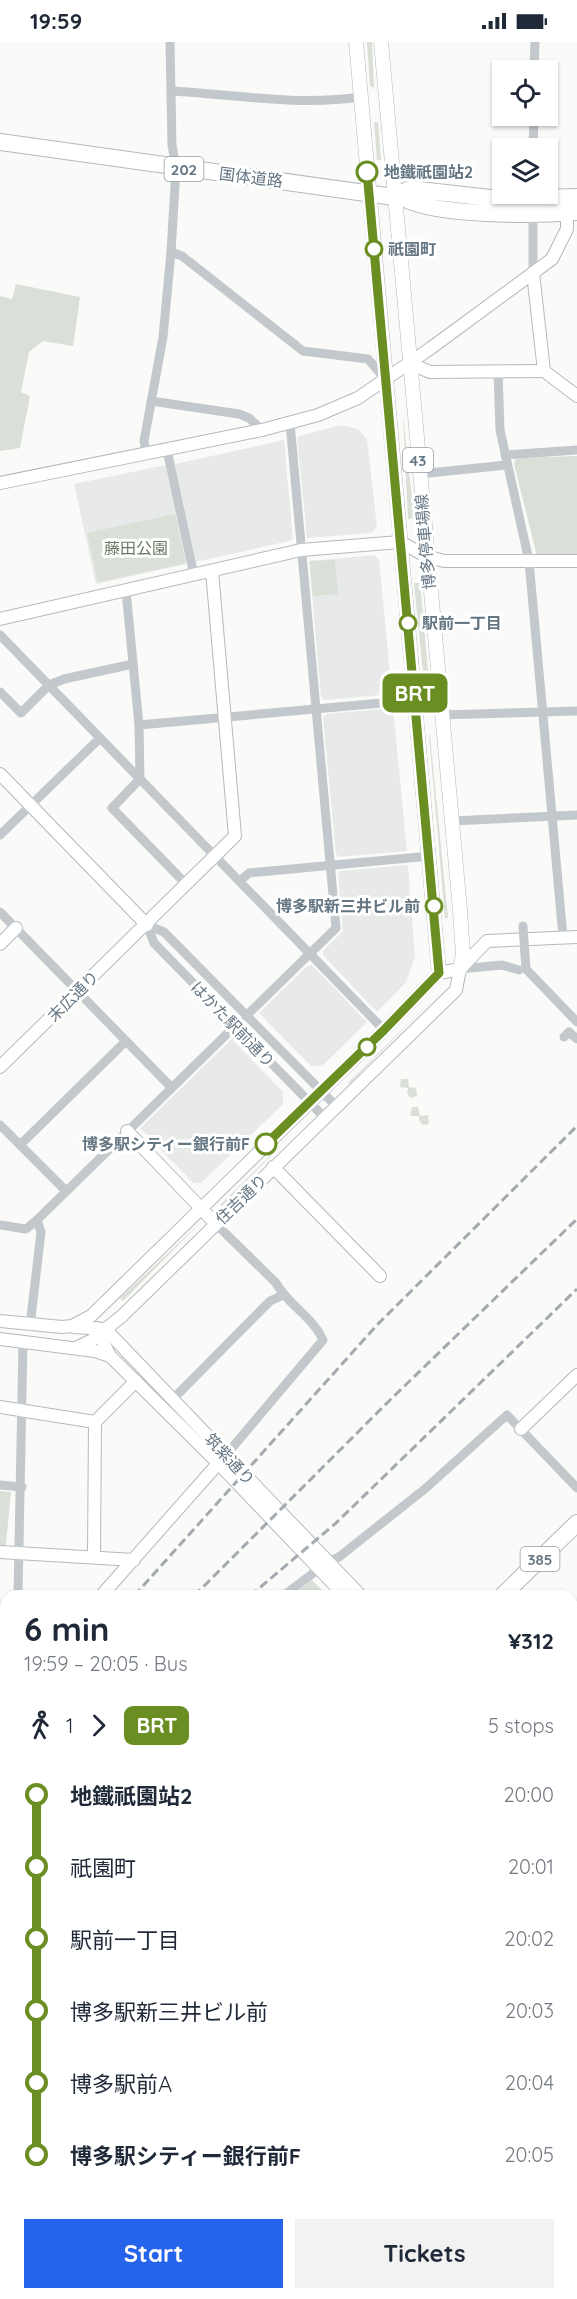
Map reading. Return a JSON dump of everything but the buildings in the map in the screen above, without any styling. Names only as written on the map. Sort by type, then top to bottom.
[{"type":"highway","name":"国体道路","points":[[0,142],[176,168],[397,196]]},
{"type":"highway","name":"202","points":[[397,196],[410,189],[492,199]]},
{"type":"highway","name":"202","points":[[552,204],[572,205]]},
{"type":"highway","name":"385","points":[[508,1590],[577,1523]]},
{"type":"main road","name":"博多停車場線","points":[[356,42],[439,973]]},
{"type":"main road","name":"博多停車場線","points":[[381,42],[397,196],[409,363],[452,821],[463,955],[460,969]]},
{"type":"street","points":[[146,453],[144,441],[163,337],[176,168],[172,145],[173,90],[170,42]]},
{"type":"street","points":[[534,60],[535,42]]},
{"type":"street","points":[[173,90],[257,96],[273,100],[338,100],[361,97]]},
{"type":"street","points":[[532,204],[533,273],[544,371]]},
{"type":"street","points":[[0,483],[262,430],[318,415],[358,398],[533,273],[558,251],[567,229],[572,205]]},
{"type":"street","points":[[171,252],[182,256],[303,351],[368,359],[386,380]]},
{"type":"street","points":[[409,363],[430,372],[544,371],[577,396]]},
{"type":"street","points":[[498,372],[500,430],[529,561],[563,937]]},
{"type":"street","points":[[151,401],[239,414],[249,418],[262,430]]},
{"type":"street","points":[[246,1016],[336,928],[290,423]]},
{"type":"street","points":[[167,450],[194,575]]},
{"type":"street","points":[[505,455],[577,450]]},
{"type":"street","points":[[419,474],[507,465]]},
{"type":"street","points":[[0,619],[301,550],[400,542],[426,556],[444,561],[577,561]]},
{"type":"street","name":"末広通り","points":[[0,1067],[235,836],[212,571]]},
{"type":"street","points":[[126,591],[139,725],[140,779],[112,808],[187,885]]},
{"type":"street","points":[[0,635],[384,1030]]},
{"type":"street","points":[[0,692],[21,713],[49,685],[64,679],[133,663]]},
{"type":"street","points":[[139,725],[415,700]]},
{"type":"street","points":[[441,715],[577,711]]},
{"type":"street","points":[[0,834],[100,738]]},
{"type":"street","name":"はかた駅前通り","points":[[0,774],[147,925],[164,932],[337,1107]]},
{"type":"street","points":[[452,821],[577,815]]},
{"type":"street","points":[[240,881],[249,873],[430,856]]},
{"type":"street","points":[[0,912],[171,1087]]},
{"type":"street","name":"はかた駅前通り","points":[[147,925],[154,943],[325,1118]]},
{"type":"street","points":[[521,972],[524,926]]},
{"type":"street","points":[[0,944],[16,928]]},
{"type":"street","points":[[460,969],[487,941],[577,937]]},
{"type":"street","points":[[439,973],[502,964],[521,972],[577,1022]]},
{"type":"street","name":"住吉通り","points":[[76,1348],[122,1316],[456,990],[460,969]]},
{"type":"street","name":"住吉通り","points":[[72,1326],[91,1316],[310,1103],[439,973]]},
{"type":"street","points":[[0,1225],[26,1229],[37,1220],[65,1190],[235,1026]]},
{"type":"street","points":[[564,1037],[569,1032],[577,1039]]},
{"type":"street","points":[[20,1145],[126,1041]]},
{"type":"street","points":[[0,1125],[65,1190]]},
{"type":"street","points":[[106,1590],[323,1340],[319,1330],[282,1295],[276,1283],[127,1131]]},
{"type":"street","points":[[273,1167],[380,1276]]},
{"type":"street","points":[[30,1326],[41,1232],[37,1220]]},
{"type":"street","points":[[172,1399],[270,1301],[282,1295]]},
{"type":"street","points":[[0,1321],[30,1326],[72,1326],[100,1330],[98,1311],[104,1302]]},
{"type":"street","points":[[120,1346],[114,1333],[122,1316]]},
{"type":"street","name":"筑紫通り","points":[[100,1330],[120,1346],[172,1399],[222,1459]]},
{"type":"street","name":"筑紫通り","points":[[100,1330],[110,1356],[222,1459],[324,1565],[354,1590]]},
{"type":"street","points":[[0,1339],[76,1348],[110,1356]]},
{"type":"street","points":[[18,1590],[22,1487],[23,1342]]},
{"type":"street","points":[[521,1429],[577,1375]]},
{"type":"street","points":[[94,1557],[95,1422],[136,1381]]},
{"type":"street","points":[[0,1407],[95,1422]]},
{"type":"street","points":[[291,1590],[324,1565],[339,1557],[426,1488],[507,1415],[577,1488]]},
{"type":"street","points":[[0,1485],[22,1487]]},
{"type":"street","points":[[0,1552],[134,1560]]},
{"type":"street","name":"筑紫通り","points":[[324,1565],[341,1590]]},
{"type":"shaded area","points":[[340,425],[358,429],[367,439],[377,527],[372,533],[307,538],[297,437]]},
{"type":"shaded area","points":[[284,440],[293,540],[196,562],[175,464]]},
{"type":"shaded area","points":[[166,465],[187,564],[96,584],[74,484]]},
{"type":"shaded area","points":[[374,555],[379,560],[392,694],[325,700],[321,697],[309,561]]},
{"type":"shaded area","points":[[393,708],[407,851],[339,857],[336,854],[323,717],[326,714]]},
{"type":"shaded area","points":[[408,865],[415,957],[406,982],[377,1012],[323,955],[323,951],[343,931],[338,874],[340,871]]},
{"type":"shaded area","points":[[312,965],[367,1022],[322,1066],[311,1066],[259,1013],[307,966]]},
{"type":"shaded area","points":[[232,1039],[283,1092],[283,1104],[201,1183],[193,1183],[140,1128]]},
{"type":"green space","points":[[367,42],[372,42],[374,88],[370,86]]},
{"type":"green space","points":[[374,122],[378,122],[381,160],[377,160]]},
{"type":"green space","points":[[16,284],[80,297],[73,346],[43,341],[29,352],[21,392],[30,396],[20,448],[0,451],[0,296],[12,299]]},
{"type":"green space","points":[[403,415],[414,518],[408,519]]},
{"type":"green space","points":[[577,456],[577,556],[537,556],[514,464],[516,458]]},
{"type":"green space","name":"藤田公園","points":[[175,514],[186,563],[98,582],[87,533]]},
{"type":"green space","points":[[335,560],[338,594],[313,596],[310,561]]},
{"type":"green space","points":[[414,583],[420,583],[430,692],[425,692]]},
{"type":"green space","points":[[430,735],[448,918],[445,918]]},
{"type":"green space","points":[[432,1000],[349,1084],[348,1083]]},
{"type":"green space","points":[[401,1079],[408,1079],[409,1087],[416,1088],[417,1096],[411,1098],[407,1093],[408,1088],[400,1087]]},
{"type":"green space","points":[[412,1107],[418,1107],[420,1116],[428,1115],[429,1124],[423,1125],[419,1121],[419,1116],[410,1116]]},
{"type":"green space","points":[[295,1131],[222,1206],[220,1205]]},
{"type":"green space","points":[[200,1223],[123,1301],[120,1298]]},
{"type":"green space","points":[[0,1491],[11,1492],[5,1554],[0,1553]]},
{"type":"green space","points":[[312,1580],[321,1590],[299,1590]]},
{"type":"railway","points":[[139,1590],[377,1325],[577,1126]]},
{"type":"railway","points":[[200,1590],[389,1401],[577,1219]]},
{"type":"railway","points":[[257,1590],[336,1523],[577,1289]]},
{"type":"bus line","name":"BRT","points":[[266,1144],[384,1030],[439,973],[367,172]]},
{"type":"place","name":"地鐵祇園站2","points":[[367,172]]},
{"type":"place","name":"祇園町","points":[[374,249]]},
{"type":"place","name":"駅前一丁目","points":[[408,623]]},
{"type":"place","name":"博多駅新三井ビル前","points":[[434,906]]},
{"type":"place","name":"博多駅シティー銀行前F","points":[[266,1144]]}]
